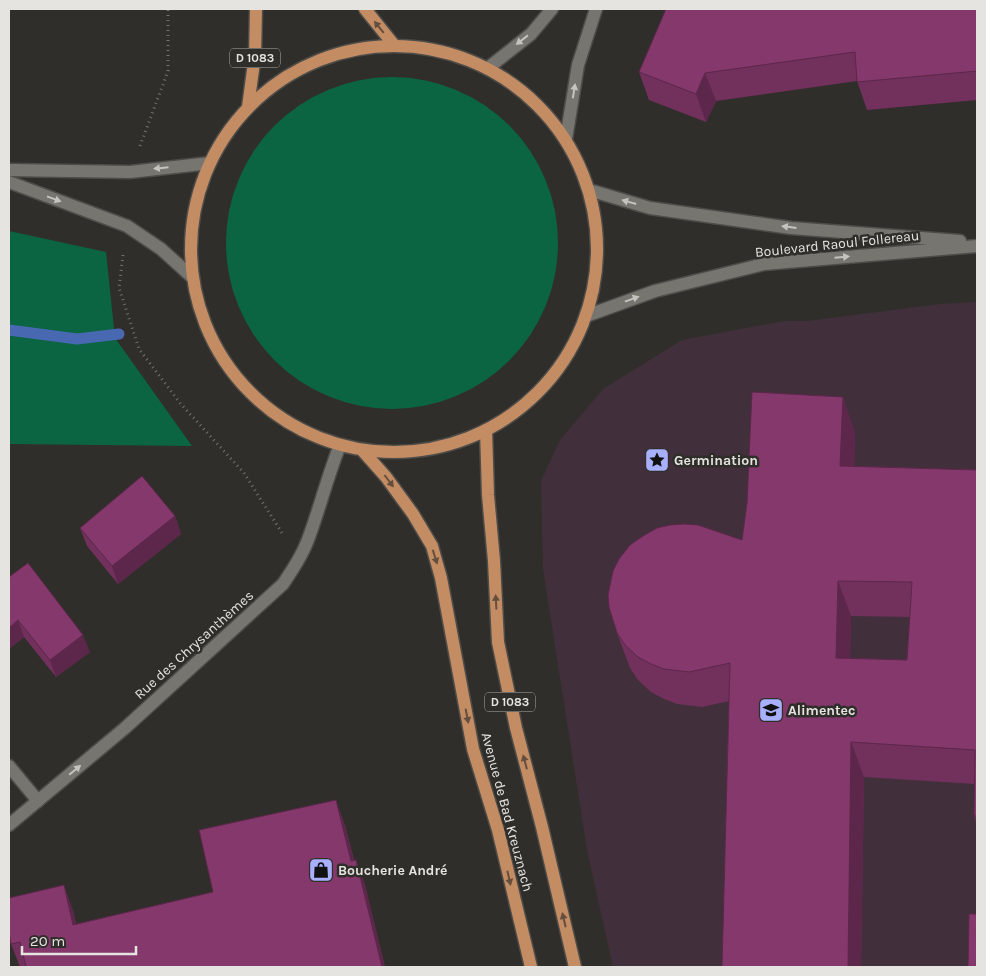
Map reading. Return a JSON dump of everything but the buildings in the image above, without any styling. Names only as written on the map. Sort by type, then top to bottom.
[{"type":"main road","name":"D 1083","points":[[248,107],[255,54],[256,9]]},
{"type":"main road","points":[[364,9],[394,45]]},
{"type":"main road","points":[[394,45],[442,51],[488,68],[532,98],[566,139],[589,190],[598,253],[586,316],[563,362],[528,401],[486,430],[447,445],[405,452],[362,450],[340,445],[296,427],[258,400],[226,364],[204,323],[192,277],[193,218],[210,163],[227,133],[248,107],[279,81],[315,61],[354,49],[394,45]]},
{"type":"main road","name":"Avenue de Bad Kreuznach","points":[[486,430],[488,495],[494,561],[498,642],[516,728],[542,827],[575,967]]},
{"type":"main road","name":"Avenue de Bad Kreuznach","points":[[362,450],[386,476],[413,514],[432,546],[441,578],[474,749],[498,830],[531,967]]},
{"type":"street","points":[[488,68],[531,34],[552,9]]},
{"type":"street","points":[[566,139],[578,65],[596,9]]},
{"type":"street","points":[[9,170],[130,172],[210,163]]},
{"type":"street","points":[[9,182],[127,226],[161,249],[192,277]]},
{"type":"street","name":"Boulevard Raoul Follereau","points":[[589,190],[650,208],[782,226],[977,244]]},
{"type":"street","name":"Boulevard Raoul Follereau","points":[[586,316],[655,291],[764,264],[977,244]]},
{"type":"street","name":"Rue des Chrysanthèmes","points":[[9,825],[125,728],[283,584],[300,558],[309,538],[340,445]]},
{"type":"street","points":[[9,766],[38,801]]},
{"type":"shaded area","name":"Alimentec","points":[[977,302],[977,967],[613,967],[587,850],[543,569],[541,481],[560,440],[603,389],[682,340],[785,321],[807,321],[941,304]]},
{"type":"green space","points":[[392,77],[424,80],[456,90],[484,105],[509,126],[530,151],[545,179],[555,211],[558,243],[555,275],[545,307],[530,335],[509,360],[484,381],[456,396],[424,406],[392,409],[360,406],[328,396],[300,381],[275,360],[254,335],[239,307],[229,275],[226,243],[229,211],[239,179],[254,151],[275,126],[300,105],[328,90],[360,80]]},
{"type":"green space","points":[[9,231],[106,252],[115,338],[192,446],[9,444]]},
{"type":"waterway","points":[[9,330],[77,339],[119,334]]},
{"type":"place","name":"Germination","points":[[657,460]]},
{"type":"place","name":"Alimentec","points":[[771,710]]},
{"type":"place","name":"Boucherie André","points":[[321,870]]}]
